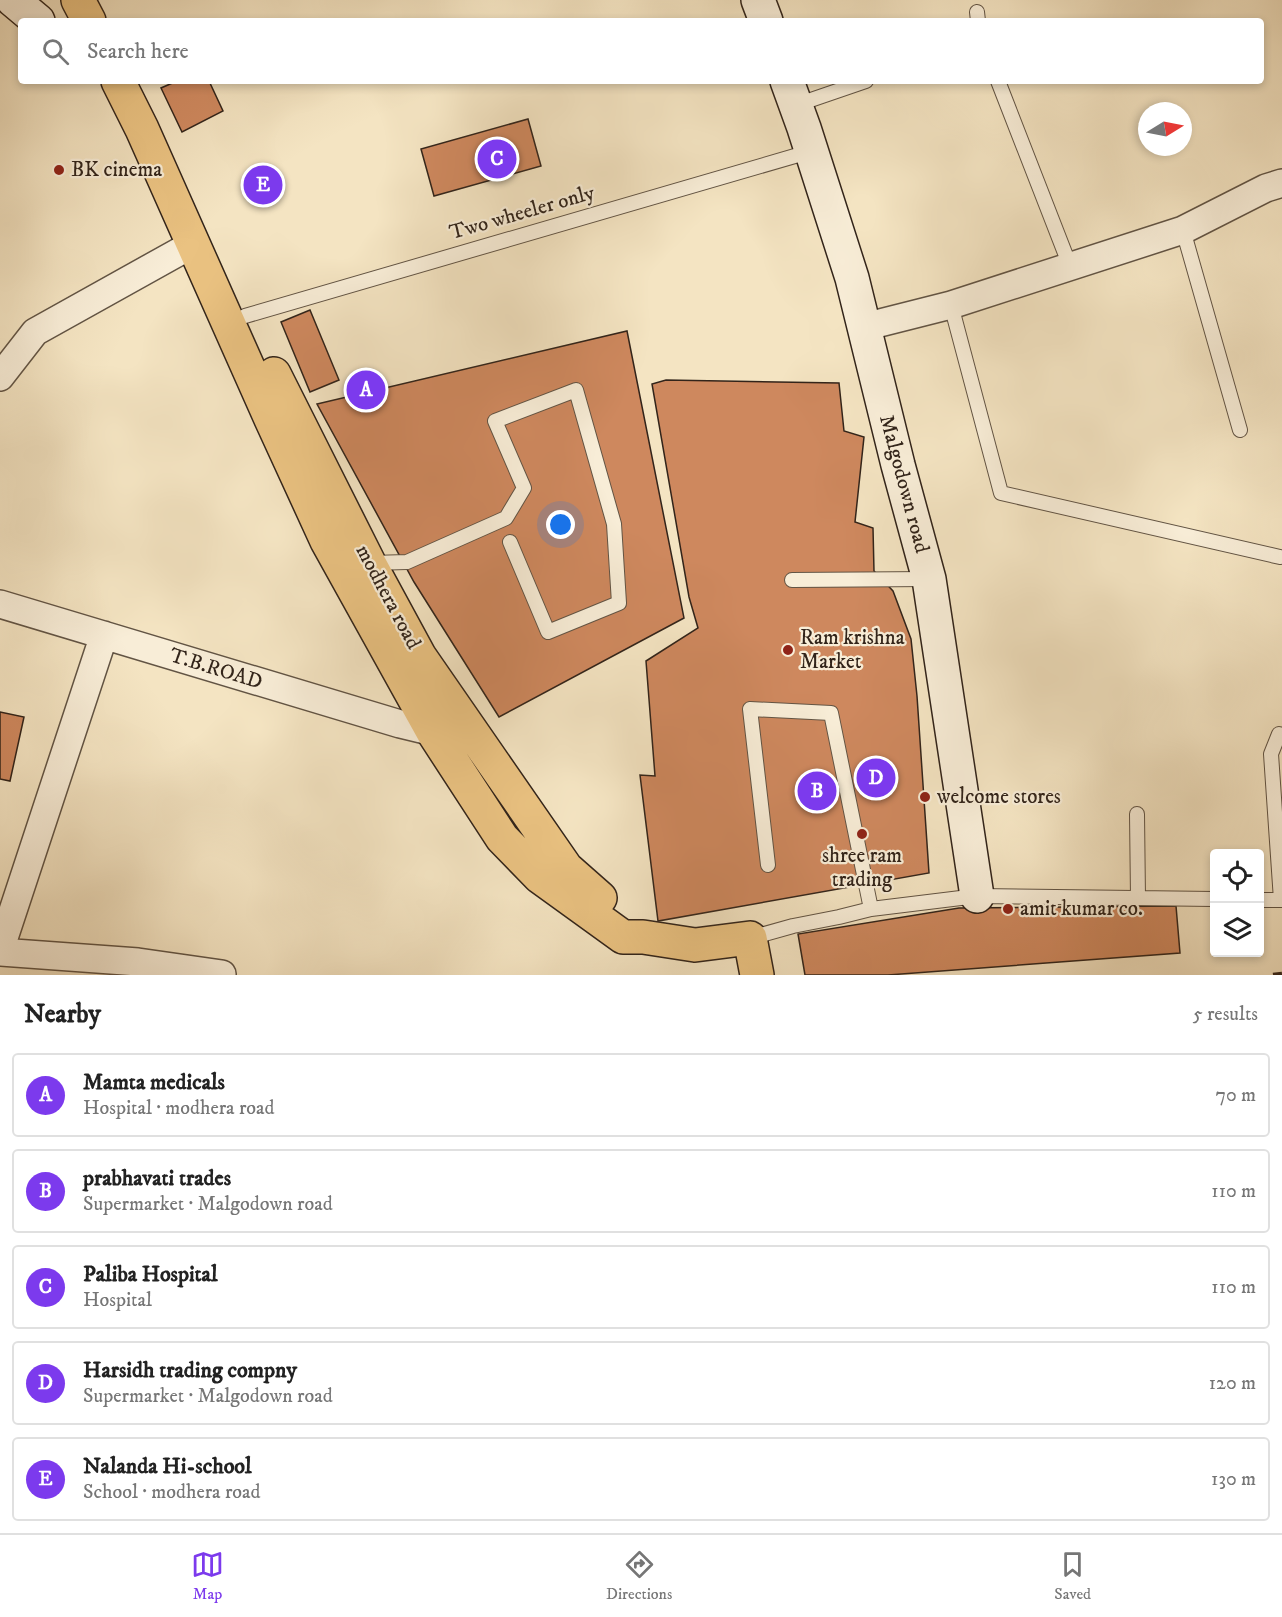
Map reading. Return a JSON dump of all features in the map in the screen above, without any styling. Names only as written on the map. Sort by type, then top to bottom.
[{"type":"main road","points":[[78,0],[87,18]]},
{"type":"main road","points":[[99,0],[108,18]]},
{"type":"main road","points":[[123,84],[327,541],[433,732],[502,838],[540,877],[623,937],[635,929]]},
{"type":"main road","name":"modhera road","points":[[123,84],[159,124],[245,316],[369,563],[420,657],[566,868],[635,929],[695,945],[750,938]]},
{"type":"main road","points":[[750,938],[757,975]]},
{"type":"street","points":[[13,0],[34,18]]},
{"type":"street","points":[[758,0],[765,18]]},
{"type":"street","name":"Malgodown road","points":[[792,93],[852,278],[929,579],[977,896]]},
{"type":"street","points":[[864,327],[951,305],[1183,230],[1266,188],[1282,183]]},
{"type":"street","points":[[0,377],[35,332],[193,244]]},
{"type":"street","name":"T.B.ROAD","points":[[0,604],[433,732]]},
{"type":"street","points":[[104,636],[0,951],[138,962],[222,974]]},
{"type":"lane","points":[[792,93],[848,84]]},
{"type":"lane","points":[[999,84],[1070,266]]},
{"type":"lane","name":"Two wheeler only","points":[[245,316],[812,151]]},
{"type":"lane","points":[[1183,230],[1240,430]]},
{"type":"lane","points":[[951,305],[1001,493],[1280,557]]},
{"type":"lane","points":[[369,563],[407,562],[506,519],[524,488],[495,421],[576,390],[614,524],[619,603],[548,632],[510,542]]},
{"type":"lane","points":[[792,580],[929,579]]},
{"type":"lane","points":[[768,865],[750,709],[831,713],[871,909]]},
{"type":"lane","points":[[1264,900],[1281,900],[1271,754],[1279,734]]},
{"type":"lane","points":[[1137,814],[1138,898]]},
{"type":"lane","points":[[750,938],[871,909],[977,896],[1210,899]]},
{"type":"building","points":[[170,84],[210,84],[223,111],[182,132],[161,88]]},
{"type":"building","points":[[528,119],[541,166],[434,196],[421,149]]},
{"type":"building","points":[[310,310],[339,380],[310,392],[281,322]]},
{"type":"building","points":[[627,331],[684,618],[499,717],[414,582],[317,404]]},
{"type":"building","name":"Ram krishna Market","points":[[666,380],[839,383],[844,431],[864,437],[855,522],[873,528],[874,571],[893,591],[911,639],[929,873],[658,921],[640,775],[655,776],[646,661],[698,628],[689,597],[652,384]]},
{"type":"building","points":[[0,712],[24,717],[10,781],[0,779]]},
{"type":"building","points":[[1176,906],[1180,953],[888,975],[805,975],[798,934],[959,908]]},
{"type":"railway","points":[[1273,975],[1282,974]]},
{"type":"place","name":"Paliba Hospital","points":[[497,159]]},
{"type":"place","name":"BK cinema","points":[[59,170]]},
{"type":"place","name":"Nalanda Hi-school","points":[[263,185]]},
{"type":"place","name":"Mamta medicals","points":[[366,390]]},
{"type":"place","name":"Ram krishna Market","points":[[788,650]]},
{"type":"place","name":"Harsidh trading compny","points":[[876,778]]},
{"type":"place","name":"prabhavati trades","points":[[817,791]]},
{"type":"place","name":"welcome stores","points":[[925,797]]},
{"type":"place","name":"shree ram trading","points":[[862,834]]},
{"type":"place","name":"amit kumar co.","points":[[1008,909]]}]
